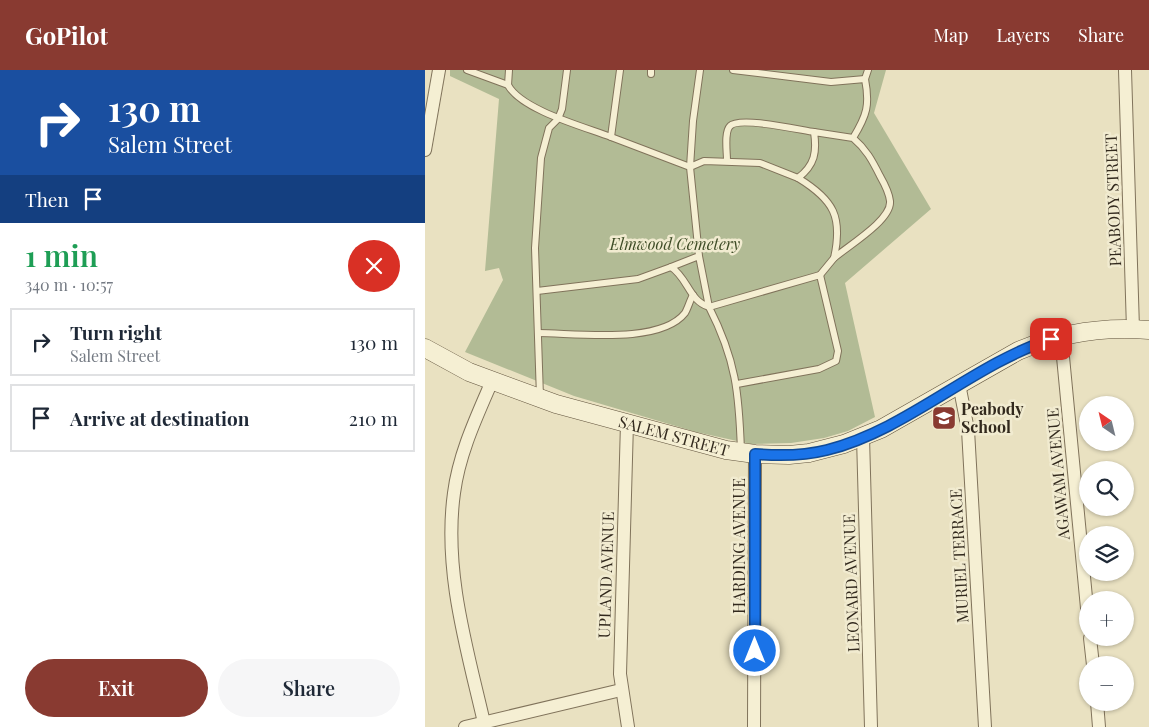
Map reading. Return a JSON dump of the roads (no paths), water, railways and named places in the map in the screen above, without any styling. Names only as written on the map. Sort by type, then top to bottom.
[{"type":"main road","name":"SALEM STREET","points":[[425,348],[469,372],[540,399],[693,442],[748,453],[809,453],[863,437],[1018,351],[1061,336],[1102,329],[1141,330]]},
{"type":"street","points":[[425,150],[439,70]]},
{"type":"street","name":"PEABODY STREET","points":[[1125,70],[1141,330]]},
{"type":"street","name":"AGAWAM AVENUE","points":[[1061,336],[1085,591]]},
{"type":"street","points":[[485,725],[460,617],[452,555],[452,525],[454,494],[460,465],[469,435],[492,381]]},
{"type":"street","name":"MURIEL TERRACE","points":[[959,384],[968,430],[985,727]]},
{"type":"street","name":"UPLAND AVENUE","points":[[627,423],[619,654],[621,690],[628,727]]},
{"type":"street","name":"LEONARD AVENUE","points":[[863,437],[871,727]]},
{"type":"street","name":"HARDING AVENUE","points":[[748,453],[754,727]]},
{"type":"street","points":[[465,727],[485,725],[621,690]]},
{"type":"street","points":[[1098,711],[1099,727]]},
{"type":"lane","points":[[467,70],[508,85],[519,97],[558,119],[690,167],[704,161],[759,162],[798,178],[815,190],[835,210],[838,234],[834,258]]},
{"type":"lane","points":[[508,85],[509,70]]},
{"type":"lane","points":[[540,399],[535,248],[541,158],[549,128],[558,119],[562,109],[567,70]]},
{"type":"lane","points":[[611,137],[620,70]]},
{"type":"lane","points":[[700,70],[693,121],[690,167],[699,256],[709,307],[725,339],[737,384],[748,453]]},
{"type":"lane","points":[[733,70],[831,82],[865,79]]},
{"type":"lane","points":[[853,138],[865,115],[869,102],[865,79],[868,70]]},
{"type":"lane","points":[[671,267],[680,274],[697,302],[709,307],[820,275],[834,258],[880,221],[889,207],[890,200],[873,161],[868,152],[853,138],[749,122],[733,124],[729,128],[727,135],[727,160]]},
{"type":"lane","points":[[798,178],[806,172],[815,158],[815,132]]},
{"type":"lane","points":[[537,292],[638,280],[699,256]]},
{"type":"lane","points":[[737,384],[819,369],[836,360],[838,351],[820,275]]},
{"type":"lane","points":[[538,333],[635,335],[654,330],[679,317],[685,312],[693,295]]},
{"type":"place","name":"Peabody School","points":[[944,418]]},
{"type":"park label","name":"Elmwood Cemetery","points":[[675,244]]}]
